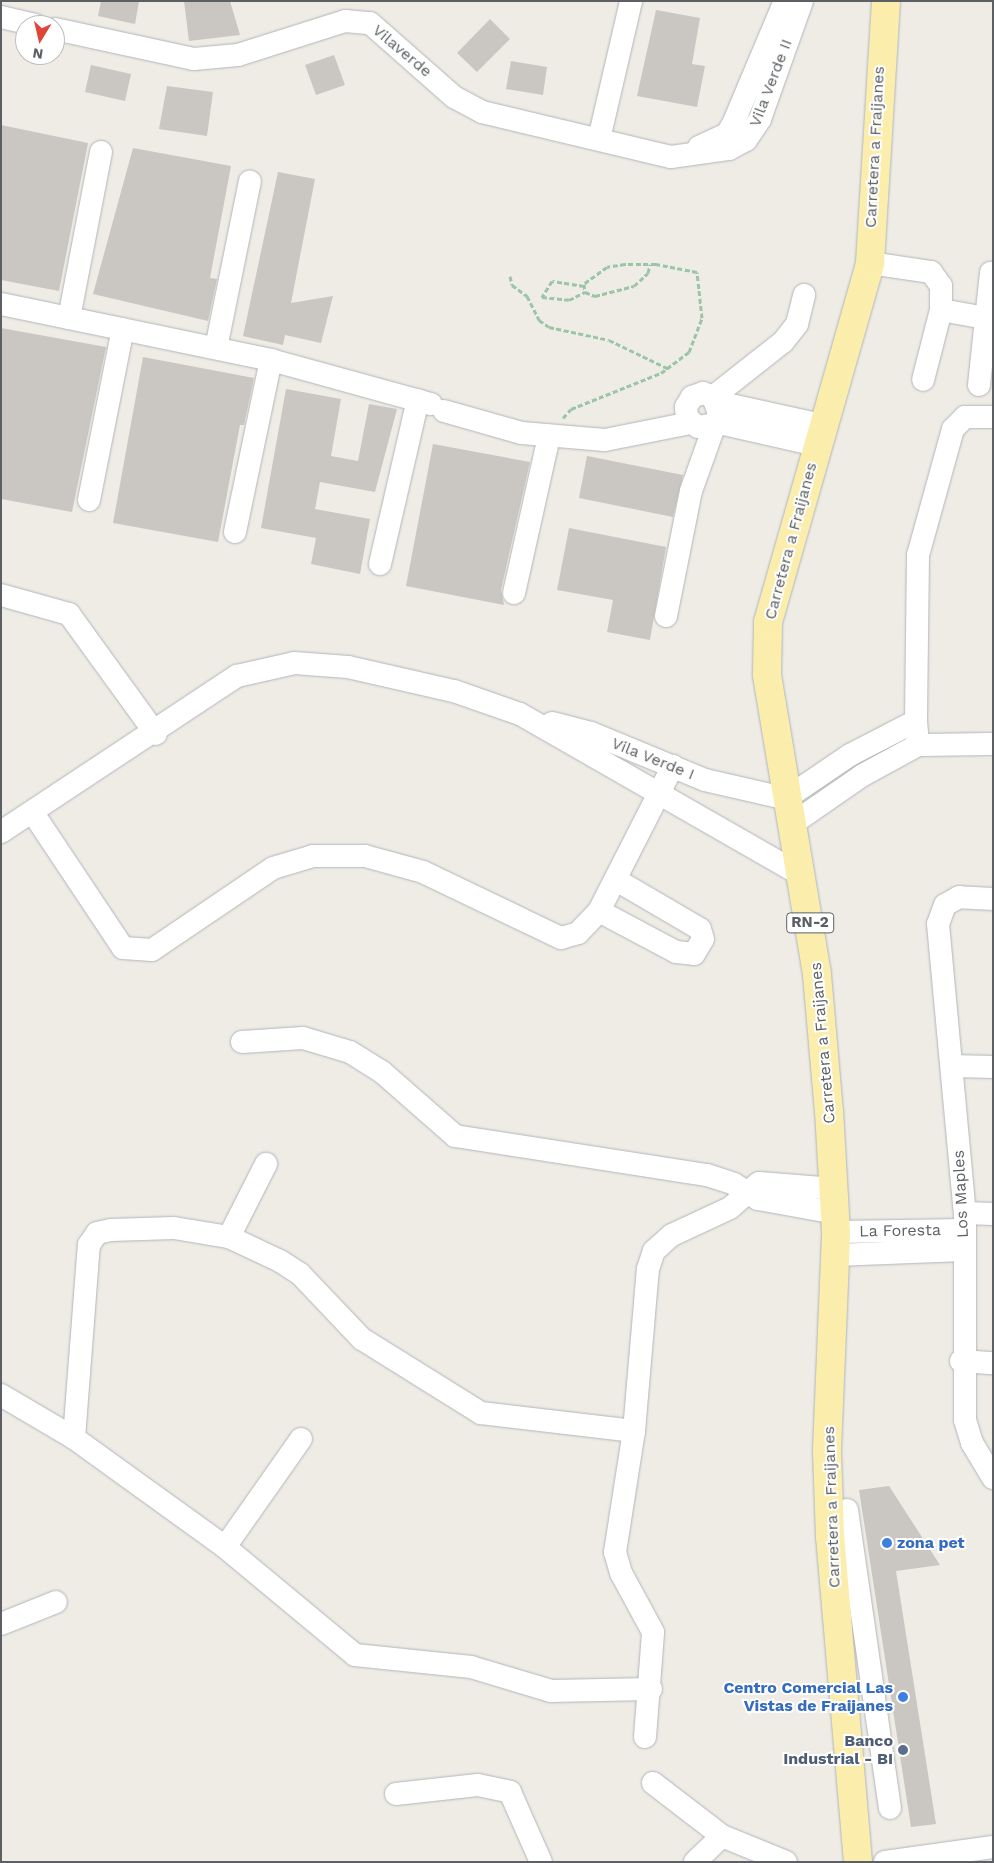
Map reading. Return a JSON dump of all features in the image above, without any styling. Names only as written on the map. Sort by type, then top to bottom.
[{"type":"main road","name":"Carretera a Fraijanes","points":[[858,1862],[840,1536],[827,1450],[836,1222],[817,974],[803,876],[770,708],[768,622],[819,435],[870,263],[886,1]]},
{"type":"street","points":[[599,139],[631,1]]},
{"type":"street","name":"Vila Verde II","points":[[681,157],[727,134],[785,1]]},
{"type":"street","name":"Vila Verde II","points":[[681,157],[737,146],[754,130],[802,1]]},
{"type":"street","points":[[1,17],[15,20]]},
{"type":"street","name":"Vilaverde","points":[[65,31],[194,59],[238,55],[345,22],[370,23],[454,97],[482,112],[681,157]]},
{"type":"street","points":[[69,318],[102,152]]},
{"type":"street","points":[[216,348],[250,182]]},
{"type":"street","points":[[870,263],[931,272],[940,286],[941,310],[923,380]]},
{"type":"street","points":[[979,385],[991,273]]},
{"type":"street","points":[[666,616],[687,506],[709,414],[783,342],[797,324],[804,295]]},
{"type":"street","points":[[1,304],[270,360],[554,437],[605,440],[709,414],[819,435]]},
{"type":"street","points":[[941,310],[986,318]]},
{"type":"street","points":[[89,500],[123,329]]},
{"type":"street","points":[[235,532],[270,360]]},
{"type":"street","points":[[380,564],[431,405]]},
{"type":"street","points":[[918,745],[916,721],[918,555],[953,429],[965,417],[993,416]]},
{"type":"street","points":[[514,593],[554,437]]},
{"type":"street","points":[[1,595],[69,614],[156,734]]},
{"type":"street","points":[[1,832],[156,734],[237,676],[294,663],[348,667],[454,691],[520,714],[803,876]]},
{"type":"street","name":"Vila Verde I","points":[[520,714],[591,733],[705,780],[790,806]]},
{"type":"street","points":[[790,806],[850,755],[916,721]]},
{"type":"street","points":[[790,806],[863,775],[918,745],[993,744]]},
{"type":"street","points":[[33,813],[123,948],[152,950],[273,868],[313,856],[365,856],[422,872],[560,938],[578,934],[599,911],[673,766]]},
{"type":"street","points":[[599,911],[676,952],[694,954],[703,939],[700,930],[616,880]]},
{"type":"street","name":"Los Maples","points":[[993,899],[959,897],[946,905],[938,924],[952,1066],[964,1231],[962,1362],[965,1420],[972,1443],[993,1478]]},
{"type":"street","points":[[242,1042],[303,1038],[350,1052],[382,1072],[455,1136],[707,1175],[750,1191],[730,1208],[672,1235],[654,1251],[648,1268],[634,1431],[615,1552],[621,1573],[653,1632],[651,1689],[645,1737]]},
{"type":"street","points":[[952,1066],[993,1067]]},
{"type":"street","points":[[229,1237],[266,1164]]},
{"type":"street","name":"La Foresta","points":[[750,1191],[759,1183],[836,1222],[964,1231],[993,1214]]},
{"type":"street","points":[[74,1438],[89,1245],[97,1233],[174,1228],[229,1237],[300,1274],[362,1339],[461,1404],[481,1413],[634,1431]]},
{"type":"street","points":[[962,1362],[993,1363]]},
{"type":"street","points":[[1,1396],[74,1438],[225,1547],[355,1656],[471,1667],[551,1691],[651,1689]]},
{"type":"street","points":[[225,1547],[301,1439]]},
{"type":"street","points":[[847,1510],[840,1536],[890,1808]]},
{"type":"street","points":[[1,1624],[56,1602]]},
{"type":"street","points":[[653,1783],[722,1836],[786,1862]]},
{"type":"street","points":[[396,1794],[478,1785],[510,1792],[541,1862]]},
{"type":"street","points":[[695,1862],[722,1836]]},
{"type":"street","points":[[885,1862],[993,1847]]},
{"type":"path","points":[[554,437],[558,424],[571,409],[669,369],[689,352],[702,318],[702,286],[698,272],[650,264],[606,267],[584,286],[552,281],[542,296],[569,300],[585,292],[595,296],[634,286],[648,272],[650,264]]},
{"type":"path","points":[[510,276],[512,285],[528,296],[539,320],[549,326],[609,340],[669,369]]},
{"type":"path","points":[[584,286],[585,292]]},
{"type":"building","points":[[101,1],[139,1],[135,24],[98,16]]},
{"type":"building","points":[[184,1],[230,1],[240,35],[189,41]]},
{"type":"building","points":[[656,10],[700,18],[692,64],[705,66],[697,107],[637,96]]},
{"type":"building","points":[[490,19],[510,39],[477,72],[457,53]]},
{"type":"building","points":[[334,55],[345,85],[316,95],[305,65]]},
{"type":"building","points":[[511,61],[547,67],[543,95],[506,89]]},
{"type":"building","points":[[91,65],[131,74],[125,101],[85,92]]},
{"type":"building","points":[[167,86],[213,92],[207,136],[159,129]]},
{"type":"building","points":[[1,125],[88,143],[59,291],[1,280]]},
{"type":"building","points":[[133,148],[231,166],[210,278],[217,279],[208,321],[93,294]]},
{"type":"building","points":[[278,172],[315,179],[291,303],[333,296],[321,343],[285,335],[283,345],[243,336]]},
{"type":"building","points":[[1,328],[106,347],[72,512],[1,499]]},
{"type":"building","points":[[143,357],[254,378],[244,425],[240,425],[218,542],[113,523]]},
{"type":"building","points":[[286,389],[341,399],[331,456],[358,461],[369,404],[397,409],[375,492],[320,482],[315,509],[370,519],[360,574],[311,564],[316,538],[261,528]]},
{"type":"building","points":[[433,444],[530,462],[501,590],[504,605],[406,586]]},
{"type":"building","points":[[587,456],[683,475],[673,517],[579,498]]},
{"type":"building","points":[[569,528],[666,547],[650,640],[607,632],[613,600],[557,590]]},
{"type":"building","name":"Centro Comercial Las Vistas de Fraijanes","points":[[889,1486],[940,1565],[896,1571],[936,1824],[911,1827],[859,1490]]},
{"type":"place","name":"zona pet","points":[[887,1543]]},
{"type":"place","name":"Centro Comercial Las Vistas de Fraijanes","points":[[903,1697]]},
{"type":"place","name":"Banco Industrial - BI","points":[[903,1750]]}]
